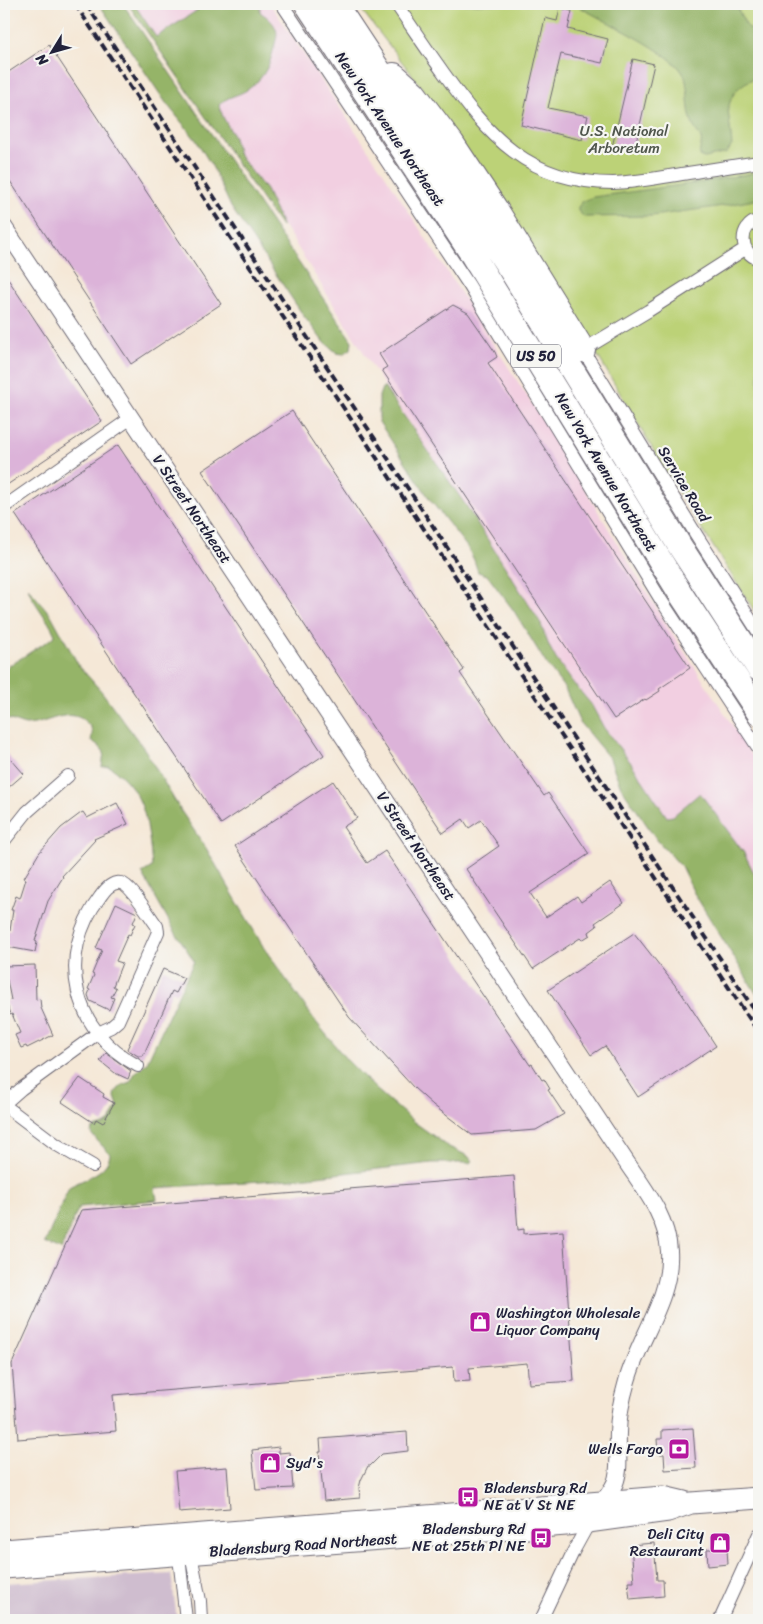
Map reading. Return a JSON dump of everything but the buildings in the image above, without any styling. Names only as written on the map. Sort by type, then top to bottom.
[{"type":"highway","name":"New York Avenue Northeast","points":[[307,4],[480,266],[682,596],[759,713]]},
{"type":"highway","name":"New York Avenue Northeast","points":[[335,4],[514,275],[681,548],[759,669]]},
{"type":"highway","points":[[364,46],[414,94],[438,124],[497,211],[583,350]]},
{"type":"main road","name":"Bladensburg Road Northeast","points":[[372,1530],[602,1502],[663,1497],[691,1503]]},
{"type":"main road","name":"Bladensburg Road Northeast","points":[[4,1550],[183,1544],[372,1530],[590,1522],[668,1511],[691,1503],[759,1498]]},
{"type":"main road","name":"Bladensburg Road Northeast","points":[[4,1568],[183,1544]]},
{"type":"street","points":[[282,4],[464,277],[661,600],[759,749]]},
{"type":"street","points":[[396,4],[481,123],[512,151],[540,168],[581,180],[613,182],[648,180],[759,162]]},
{"type":"street","points":[[759,220],[750,224],[745,230],[743,242],[749,254],[759,259]]},
{"type":"street","name":"V Street Northeast","points":[[4,227],[633,1171],[654,1204],[663,1223],[668,1244],[668,1274],[662,1297],[628,1378],[623,1396],[618,1430],[615,1483],[590,1522]]},
{"type":"street","points":[[583,350],[745,249]]},
{"type":"street","name":"Service Road","points":[[583,350],[759,633]]},
{"type":"street","points":[[4,507],[131,418]]},
{"type":"street","points":[[4,841],[27,812],[68,776]]},
{"type":"street","points":[[93,1166],[57,1145],[4,1104],[21,1089],[98,1033],[111,1027],[118,1021],[158,932],[157,926],[127,886],[122,883],[113,884],[103,892],[92,907],[83,925],[74,963],[75,985],[81,1005],[98,1033],[120,1055],[138,1066]]},
{"type":"street","points":[[541,1620],[573,1552],[590,1522]]},
{"type":"street","points":[[720,1620],[759,1534]]},
{"type":"street","points":[[183,1544],[186,1620]]},
{"type":"street","points":[[183,1544],[200,1601],[201,1620]]},
{"type":"shaded area","points":[[134,4],[270,4],[387,178],[552,435],[663,619],[759,766],[759,883],[700,793],[673,816],[667,817],[631,763],[604,728],[591,704],[556,659],[540,621],[467,507],[386,388],[288,232]]},
{"type":"shaded area","points":[[171,1574],[177,1620],[4,1620],[4,1583]]},
{"type":"green space","points":[[99,4],[123,4],[352,341],[351,349],[343,354],[337,353],[322,340],[303,315],[231,207],[213,168],[196,140],[166,103]]},
{"type":"green space","points":[[128,4],[134,4],[156,37],[207,4],[260,4],[260,12],[271,21],[277,31],[269,64],[258,81],[244,92],[225,100],[219,105],[233,135],[239,155],[266,190],[282,225],[281,227]]},
{"type":"green space","name":"U.S. National Arboretum","points":[[357,4],[759,4],[759,618],[677,490],[572,312],[423,89]]},
{"type":"green space","points":[[575,4],[735,4],[746,25],[759,38],[759,76],[739,88],[732,97],[728,109],[732,145],[727,153],[705,158],[701,157],[701,139],[689,112],[685,77],[679,67],[653,47]]},
{"type":"green space","points":[[759,172],[759,199],[652,216],[584,217],[578,211],[578,207],[583,201],[593,197],[704,182]]},
{"type":"green space","points":[[384,387],[467,507],[540,622],[556,659],[591,704],[604,728],[631,763],[667,817],[673,816],[700,793],[744,853],[759,883],[759,998],[694,893],[681,866],[657,840],[621,787],[610,759],[580,723],[565,689],[547,665],[514,611],[487,575],[478,572],[467,547],[431,501],[379,422],[379,396]]},
{"type":"green space","points":[[28,588],[51,615],[79,666],[102,692],[145,750],[181,811],[206,848],[264,948],[316,1022],[346,1059],[377,1090],[414,1122],[449,1147],[468,1156],[472,1161],[470,1163],[432,1163],[291,1179],[155,1188],[157,1200],[79,1207],[61,1250],[45,1243],[69,1187],[100,1171],[108,1161],[110,1154],[93,1136],[91,1133],[92,1129],[110,1120],[118,1106],[114,1094],[122,1085],[130,1082],[135,1073],[147,1062],[194,961],[142,873],[152,867],[147,824],[138,798],[122,776],[109,766],[102,767],[104,752],[91,740],[92,731],[89,725],[80,718],[73,716],[58,717],[26,725],[4,718],[4,669],[55,635]]},
{"type":"railway","points":[[75,4],[759,1033]]},
{"type":"railway","points":[[86,4],[759,1017]]},
{"type":"place","name":"Washington Wholesale Liquor Company","points":[[480,1322]]},
{"type":"place","name":"Wells Fargo","points":[[679,1449]]},
{"type":"place","name":"Syd's","points":[[270,1463]]},
{"type":"place","name":"Bladensburg Rd NE at V St NE","points":[[468,1497]]},
{"type":"place","name":"Bladensburg Rd NE at 25th Pl NE","points":[[541,1538]]},
{"type":"place","name":"Deli City Restaurant","points":[[720,1543]]}]
